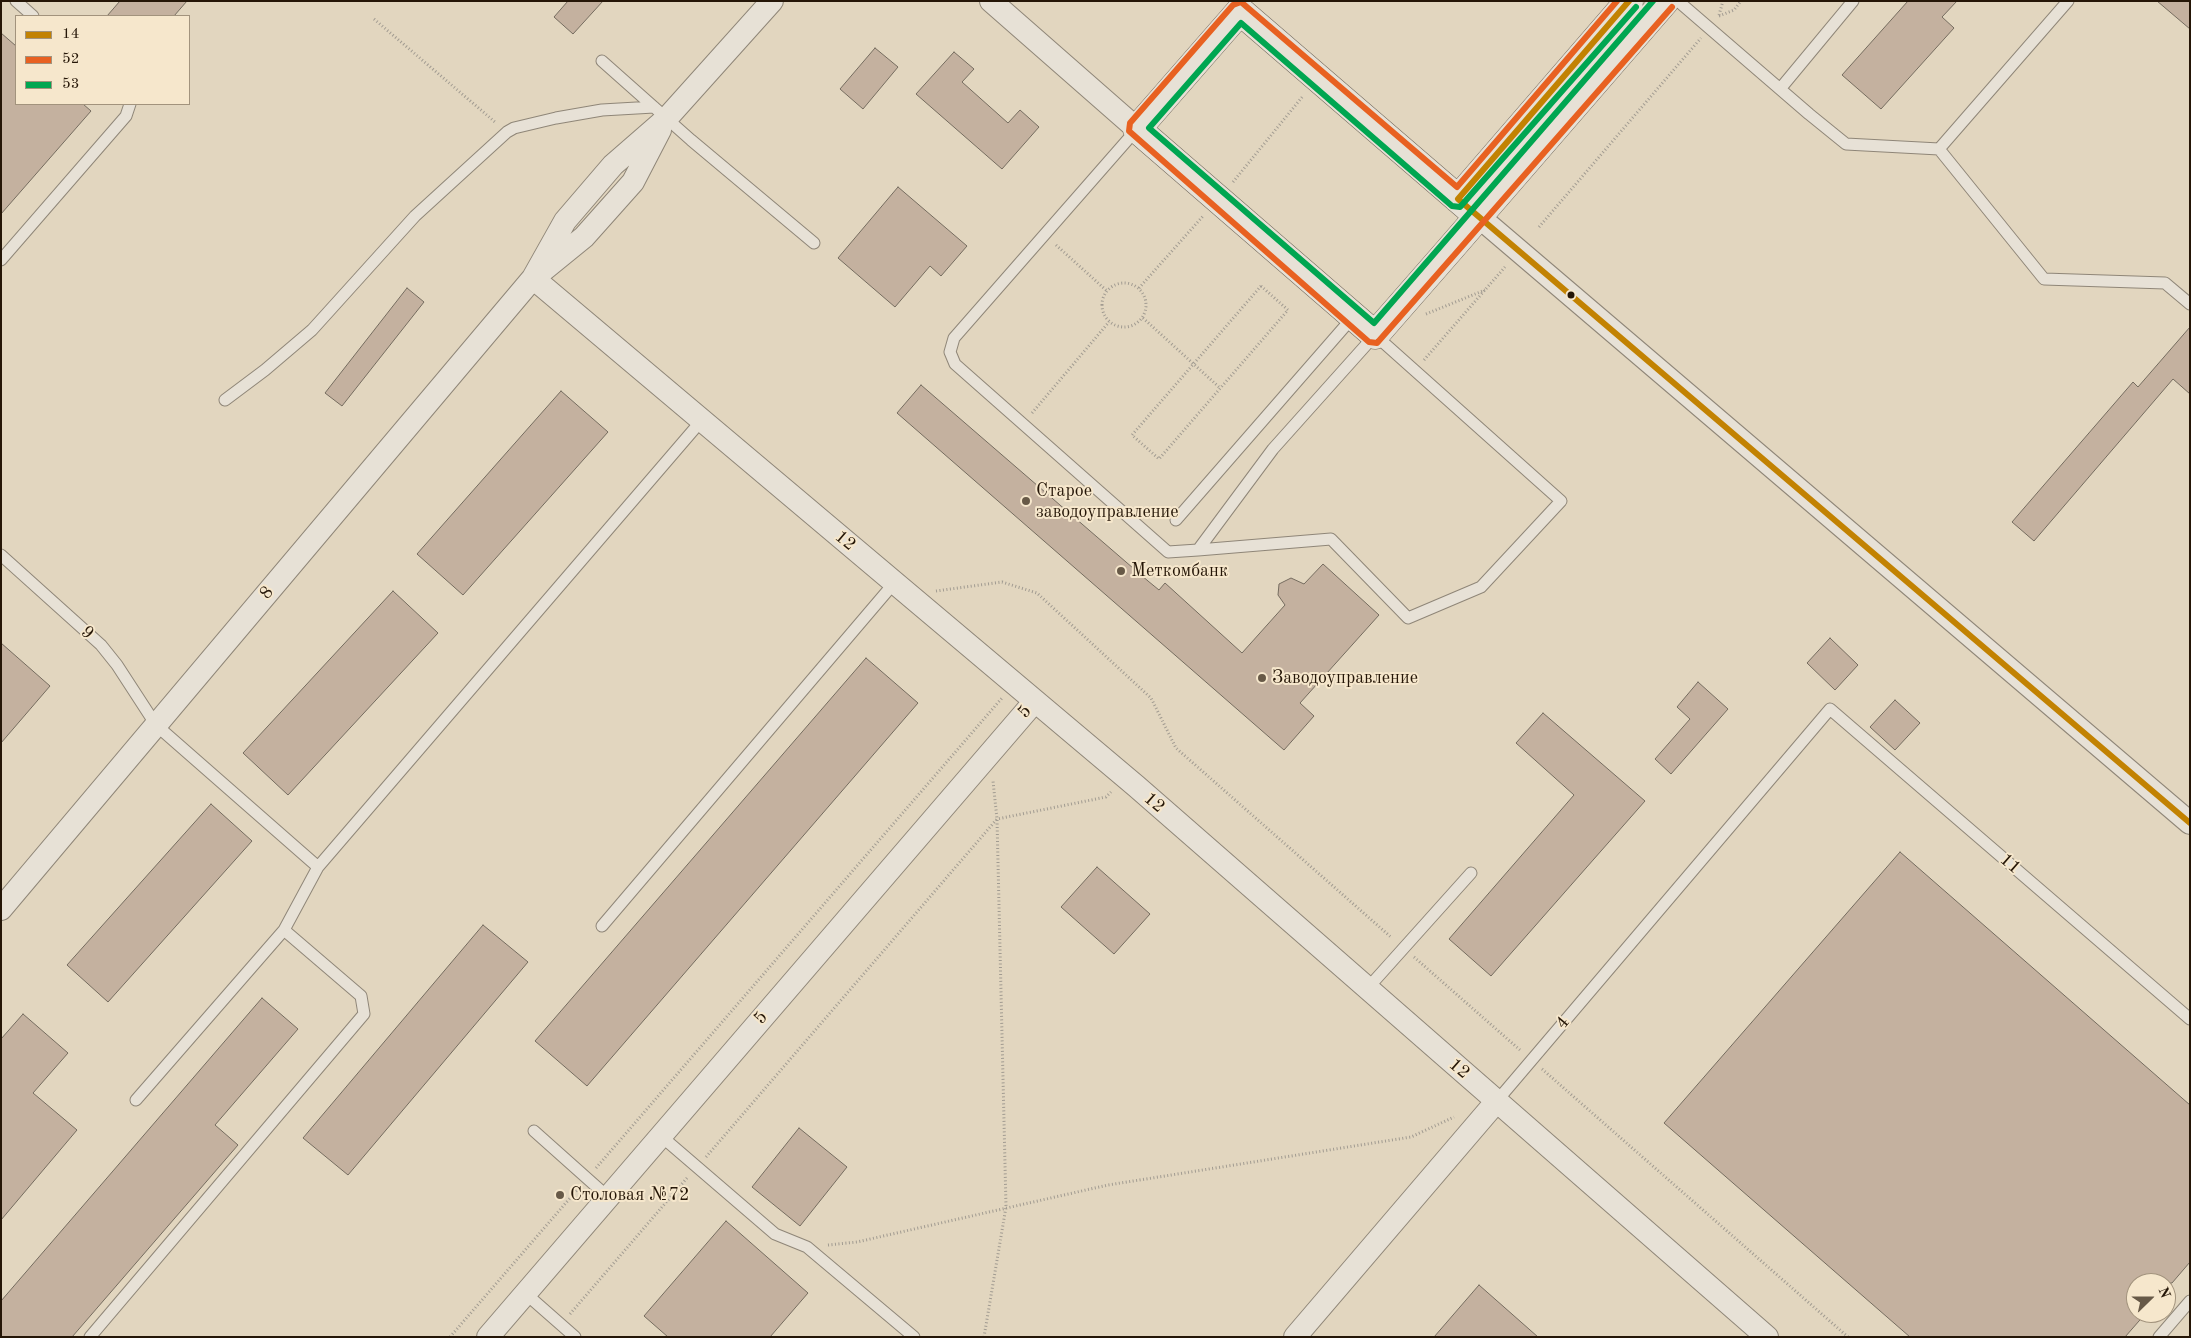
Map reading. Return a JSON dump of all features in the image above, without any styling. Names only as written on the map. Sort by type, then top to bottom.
[{"type":"street","name":"8","points":[[1,909],[533,278],[565,221],[660,112],[772,1]]},
{"type":"street","points":[[991,1],[1375,335],[1468,208],[1629,1]]},
{"type":"street","points":[[1468,208],[1665,1]]},
{"type":"street","points":[[1137,129],[1244,6],[1468,208],[2190,823]]},
{"type":"street","name":"12","points":[[533,278],[1015,683],[1767,1337]]},
{"type":"street","name":"5","points":[[488,1337],[1035,701]]},
{"type":"street","name":"4","points":[[1295,1337],[1496,1102]]},
{"type":"lane","points":[[16,1],[32,15]]},
{"type":"lane","points":[[1678,1],[1846,144],[1939,148],[2044,279],[2165,283],[2190,304]]},
{"type":"lane","points":[[1780,89],[1853,1]]},
{"type":"lane","points":[[1939,148],[2068,1]]},
{"type":"lane","points":[[602,61],[814,244]]},
{"type":"lane","points":[[1,260],[126,116],[130,105]]},
{"type":"lane","points":[[225,400],[265,370],[312,330],[415,216],[507,132],[514,128],[556,118],[602,110],[660,112]]},
{"type":"lane","points":[[1137,129],[954,338],[950,352],[955,364],[1168,552],[1198,550],[1331,539],[1408,618],[1481,587],[1562,501],[1375,335],[1272,449],[1198,550]]},
{"type":"lane","points":[[1176,520],[1353,316]]},
{"type":"lane","points":[[136,1100],[284,930],[318,867],[702,420]]},
{"type":"lane","name":"9","points":[[1,554],[101,645],[117,665],[156,725],[318,867]]},
{"type":"lane","points":[[602,926],[902,588]]},
{"type":"lane","name":"11","points":[[1830,709],[2190,1019]]},
{"type":"lane","name":"4","points":[[1496,1102],[1830,709]]},
{"type":"lane","points":[[1367,989],[1471,873]]},
{"type":"lane","points":[[90,1337],[364,1014],[361,996],[284,930]]},
{"type":"lane","points":[[534,1131],[608,1197]]},
{"type":"lane","points":[[661,1136],[775,1234],[807,1247],[914,1337]]},
{"type":"lane","points":[[525,1293],[575,1337]]},
{"type":"lane","points":[[2159,1337],[2190,1302]]},
{"type":"path","points":[[1723,1],[1719,16],[1734,10],[1741,1]]},
{"type":"path","points":[[374,19],[507,132]]},
{"type":"path","points":[[1539,227],[1703,36]]},
{"type":"path","points":[[1045,234],[1107,291]]},
{"type":"path","points":[[1415,370],[1508,263]]},
{"type":"path","points":[[1126,283],[1139,288],[1143,293],[1147,306],[1143,318],[1131,327],[1116,326],[1109,322],[1105,317],[1102,304],[1107,291],[1112,286],[1126,283]]},
{"type":"path","points":[[1261,286],[1288,310],[1159,459],[1132,435],[1193,364],[1261,286]]},
{"type":"path","points":[[1421,316],[1485,289]]},
{"type":"path","points":[[1143,318],[1220,388]]},
{"type":"path","points":[[1024,424],[1109,322]]},
{"type":"path","points":[[902,588],[1002,582],[1037,593],[1151,698],[1176,748],[1523,1053]]},
{"type":"path","points":[[450,1337],[1015,683]]},
{"type":"path","points":[[984,1337],[1006,1207],[997,819],[991,750]]},
{"type":"path","points":[[561,1324],[997,819],[1106,797],[1125,778]]},
{"type":"path","points":[[1538,1066],[1848,1337]]},
{"type":"path","points":[[807,1247],[857,1242],[1108,1185],[1411,1137],[1458,1116]]},
{"type":"building","points":[[120,1],[187,1],[175,15],[108,15]]},
{"type":"building","points":[[568,1],[603,1],[573,34],[554,17]]},
{"type":"building","points":[[1908,1],[1957,1],[1942,17],[1954,28],[1881,109],[1842,75]]},
{"type":"building","points":[[2157,1],[2190,1],[2190,29]]},
{"type":"building","points":[[1,33],[15,45],[15,105],[84,105],[91,111],[1,214]]},
{"type":"building","points":[[875,48],[898,67],[863,109],[840,89]]},
{"type":"building","points":[[954,52],[974,69],[962,82],[1008,123],[1020,110],[1039,127],[1002,169],[916,94]]},
{"type":"building","points":[[898,187],[967,246],[941,276],[930,266],[895,307],[838,258]]},
{"type":"building","points":[[407,288],[424,302],[342,406],[325,393]]},
{"type":"building","points":[[2190,327],[2190,394],[2173,379],[2034,541],[2012,522],[2133,382],[2138,387]]},
{"type":"building","name":"Заводоуправление","points":[[921,385],[1148,581],[1159,590],[1165,583],[1242,653],[1285,605],[1278,595],[1279,584],[1291,578],[1304,584],[1323,564],[1379,615],[1300,703],[1314,716],[1284,750],[897,413]]},
{"type":"building","points":[[561,391],[608,432],[463,595],[417,554]]},
{"type":"building","points":[[393,591],[438,633],[288,795],[243,753]]},
{"type":"building","points":[[1830,638],[1858,665],[1835,690],[1807,663]]},
{"type":"building","points":[[1,643],[50,686],[1,743]]},
{"type":"building","points":[[866,658],[918,703],[587,1086],[535,1041]]},
{"type":"building","points":[[1698,682],[1728,709],[1671,774],[1655,759],[1690,719],[1677,707]]},
{"type":"building","points":[[1895,700],[1920,723],[1895,750],[1870,727]]},
{"type":"building","points":[[1543,713],[1645,801],[1491,976],[1449,939],[1574,795],[1516,743]]},
{"type":"building","points":[[211,804],[252,841],[108,1002],[67,965]]},
{"type":"building","points":[[1900,852],[2190,1105],[2190,1262],[2176,1278],[2176,1273],[2126,1273],[2126,1323],[2137,1323],[2125,1337],[1910,1337],[1664,1123]]},
{"type":"building","points":[[1097,867],[1150,914],[1114,954],[1061,907]]},
{"type":"building","points":[[483,925],[528,962],[348,1175],[303,1138]]},
{"type":"building","points":[[262,998],[298,1029],[215,1125],[238,1145],[72,1337],[1,1337],[1,1301]]},
{"type":"building","points":[[23,1014],[68,1053],[33,1093],[77,1130],[1,1220],[1,1039]]},
{"type":"building","points":[[799,1128],[847,1167],[800,1226],[752,1187]]},
{"type":"building","points":[[726,1221],[808,1293],[770,1337],[668,1337],[644,1316]]},
{"type":"building","points":[[1479,1285],[1538,1337],[1434,1337]]},
{"type":"transit line","name":"52","points":[[1617,1],[1457,187],[1241,2],[1233,5],[1130,123],[1129,131],[1369,342],[1377,343],[1672,7]]},
{"type":"transit line","name":"14","points":[[1629,1],[1458,199],[2190,823]]},
{"type":"transit line","name":"53","points":[[1636,7],[1460,207],[1452,206],[1241,23],[1149,128],[1374,323],[1653,1]]},
{"type":"place","name":"Старое заводоуправление","points":[[1026,501]]},
{"type":"place","name":"Меткомбанк","points":[[1121,571]]},
{"type":"place","name":"Заводоуправление","points":[[1262,678]]},
{"type":"place","name":"Столовая №72","points":[[560,1195]]}]
